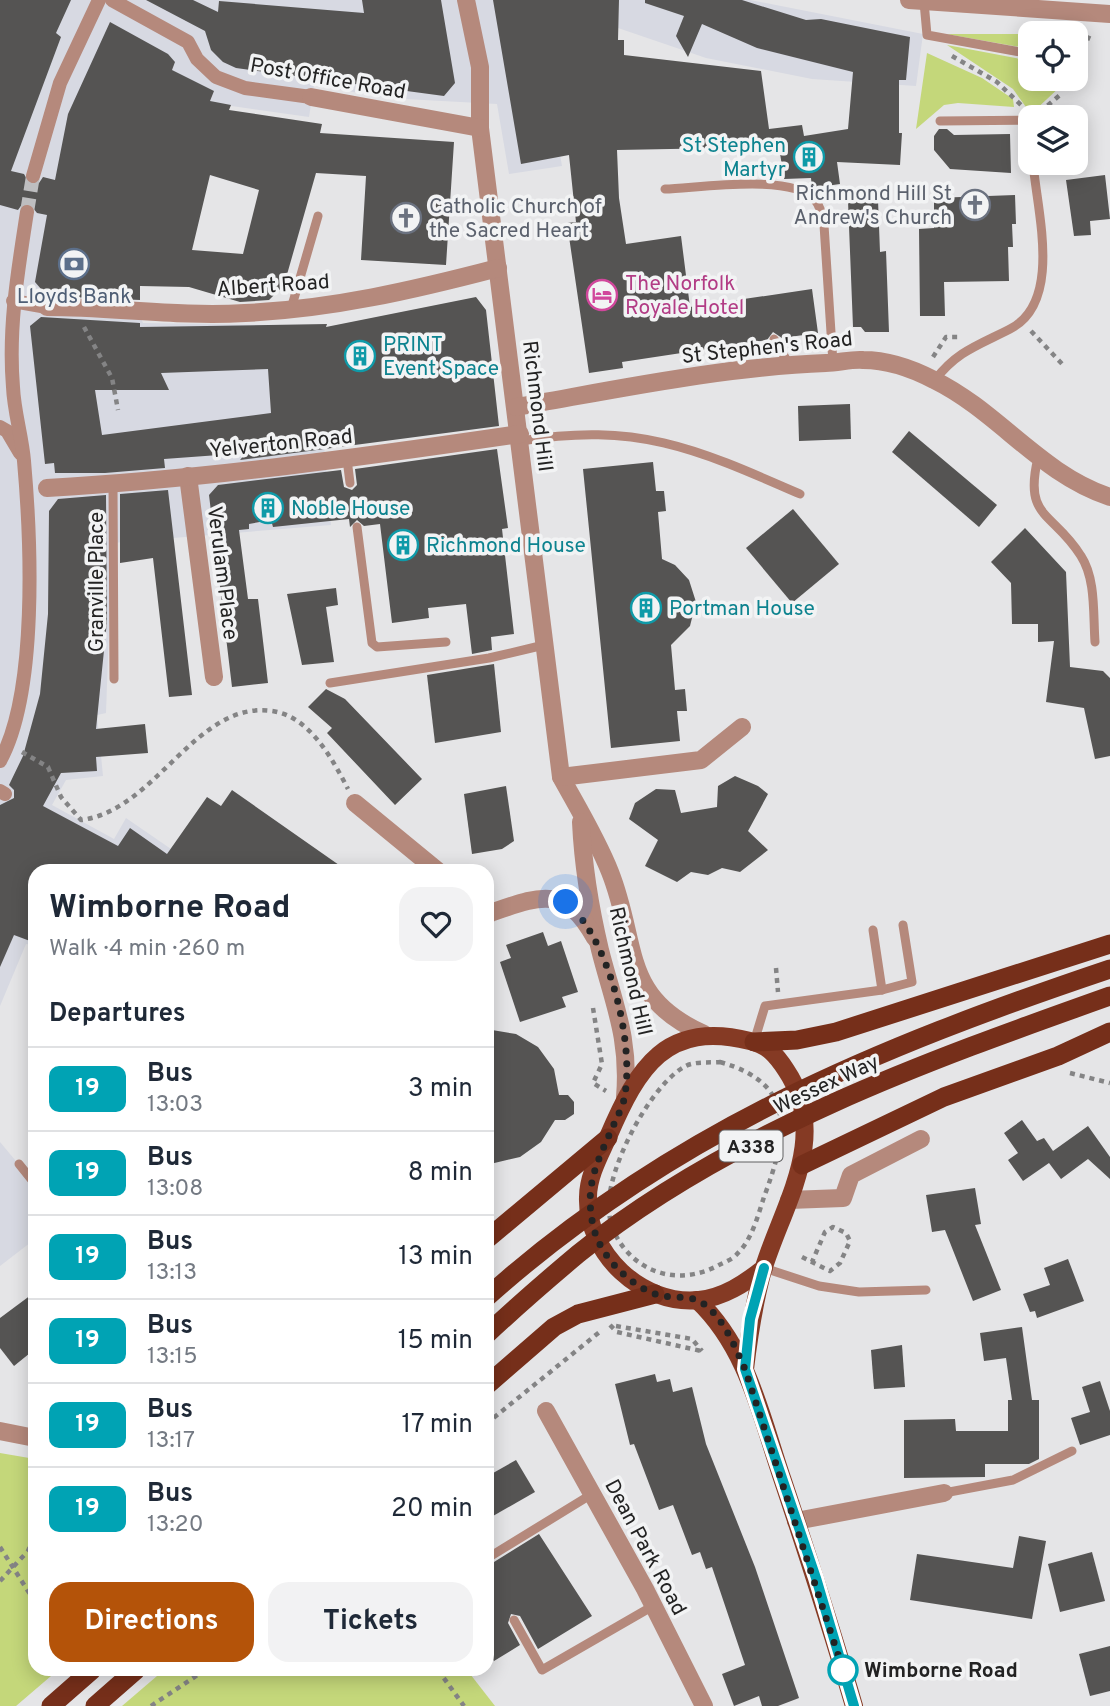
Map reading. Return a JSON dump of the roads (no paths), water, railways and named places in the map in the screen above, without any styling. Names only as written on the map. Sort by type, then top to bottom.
[{"type":"highway","points":[[754,1042],[797,1040],[836,1032],[1110,943]]},
{"type":"highway","name":"Wessex Way","points":[[494,1292],[602,1204],[706,1139],[767,1106],[891,1048],[1110,969]]},
{"type":"highway","name":"Wessex Way","points":[[494,1328],[580,1253],[709,1167],[797,1121],[900,1074],[1110,996]]},
{"type":"highway","points":[[802,1164],[944,1097],[1062,1064],[1110,1032]]},
{"type":"highway","points":[[494,1233],[608,1138]]},
{"type":"highway","points":[[494,1379],[554,1327],[578,1314],[655,1294]]},
{"type":"highway","points":[[51,1706],[85,1676]]},
{"type":"highway","points":[[95,1706],[129,1676]]},
{"type":"main road","points":[[745,1369],[750,1319],[764,1268],[802,1164],[807,1136],[803,1110],[792,1079],[774,1052],[754,1042],[704,1034],[676,1041],[647,1065],[625,1097],[595,1168],[588,1197],[593,1229],[606,1255],[629,1279],[655,1294],[697,1300],[731,1292],[764,1268]]},
{"type":"main road","points":[[697,1300],[719,1321],[745,1369],[854,1706]]},
{"type":"street","points":[[33,176],[60,83],[99,0]]},
{"type":"street","name":"Post Office Road","points":[[112,0],[188,42],[197,59],[216,77],[245,88],[311,97],[480,128]]},
{"type":"street","name":"Richmond Hill","points":[[466,0],[480,67],[480,128],[561,776],[610,873],[644,986],[664,1013],[704,1034]]},
{"type":"street","points":[[917,1],[1110,14]]},
{"type":"street","points":[[0,761],[9,745],[22,680],[30,586],[24,459],[13,387],[13,301],[27,212]]},
{"type":"street","name":"Albert Road","points":[[47,307],[242,314],[396,295],[498,268]]},
{"type":"street","points":[[13,301],[47,307]]},
{"type":"street","name":"St Stephen's Road","points":[[516,407],[709,374],[863,359],[894,365],[935,380],[964,397],[1052,470],[1110,497]]},
{"type":"street","points":[[0,427],[7,431],[24,459]]},
{"type":"street","name":"Yelverton Road","points":[[47,488],[113,484],[520,438]]},
{"type":"street","name":"Verulam Place","points":[[188,475],[214,677]]},
{"type":"street","points":[[26,489],[47,488]]},
{"type":"street","points":[[561,776],[701,760],[742,727]]},
{"type":"street","points":[[355,803],[429,864]]},
{"type":"street","name":"Richmond Hill","points":[[581,814],[583,861],[600,948],[625,1037],[625,1097]]},
{"type":"street","points":[[494,912],[536,898],[566,902],[580,914],[600,948]]},
{"type":"street","points":[[789,1200],[843,1198],[851,1175],[921,1139]]},
{"type":"street","name":"Dean Park Road","points":[[546,1411],[653,1606],[704,1706]]},
{"type":"street","points":[[0,1431],[28,1437]]},
{"type":"street","points":[[796,1521],[944,1493]]},
{"type":"lane","points":[[917,1],[927,35],[1018,52]]},
{"type":"lane","points":[[940,121],[1018,119]]},
{"type":"lane","points":[[935,380],[949,361],[965,349],[1024,323],[1034,308],[1041,275],[1042,250],[1034,175]]},
{"type":"lane","points":[[665,189],[767,185],[792,187],[814,199],[821,209],[824,225],[833,363]]},
{"type":"lane","points":[[291,309],[318,216]]},
{"type":"lane","points":[[774,340],[789,365]]},
{"type":"lane","points":[[520,438],[580,433],[627,435],[703,452],[800,494]]},
{"type":"lane","points":[[1038,458],[1033,481],[1035,501],[1081,556],[1086,566],[1090,576],[1095,642]]},
{"type":"lane","points":[[347,459],[350,483]]},
{"type":"lane","name":"Granville Place","points":[[113,484],[114,679]]},
{"type":"lane","points":[[357,527],[372,643],[377,647],[446,642]]},
{"type":"lane","points":[[330,683],[489,658],[544,645]]},
{"type":"lane","points":[[754,1042],[765,1006],[882,990],[912,982],[903,925]]},
{"type":"lane","points":[[873,930],[882,990]]},
{"type":"lane","points":[[19,1164],[28,1175]]},
{"type":"lane","points":[[764,1268],[819,1286],[859,1292],[926,1290]]},
{"type":"lane","points":[[944,1493],[1013,1480],[1072,1451]]},
{"type":"lane","points":[[494,1554],[592,1494]]},
{"type":"lane","points":[[514,1620],[542,1670],[653,1606]]},
{"type":"tunnel","points":[[27,212],[33,176]]},
{"type":"place","name":"St Stephen Martyr","points":[[809,157]]},
{"type":"place","name":"Richmond Hill St Andrew's Church","points":[[975,205]]},
{"type":"place","name":"Catholic Church of the Sacred Heart","points":[[406,218]]},
{"type":"place","name":"Lloyds Bank","points":[[74,264]]},
{"type":"place","name":"The Norfolk Royale Hotel","points":[[602,295]]},
{"type":"place","name":"PRINT Event Space","points":[[360,356]]},
{"type":"place","name":"Noble House","points":[[268,508]]},
{"type":"place","name":"Richmond House","points":[[403,545]]},
{"type":"place","name":"Portman House","points":[[646,608]]},
{"type":"place","name":"Wimborne Road","points":[[843,1670]]}]
